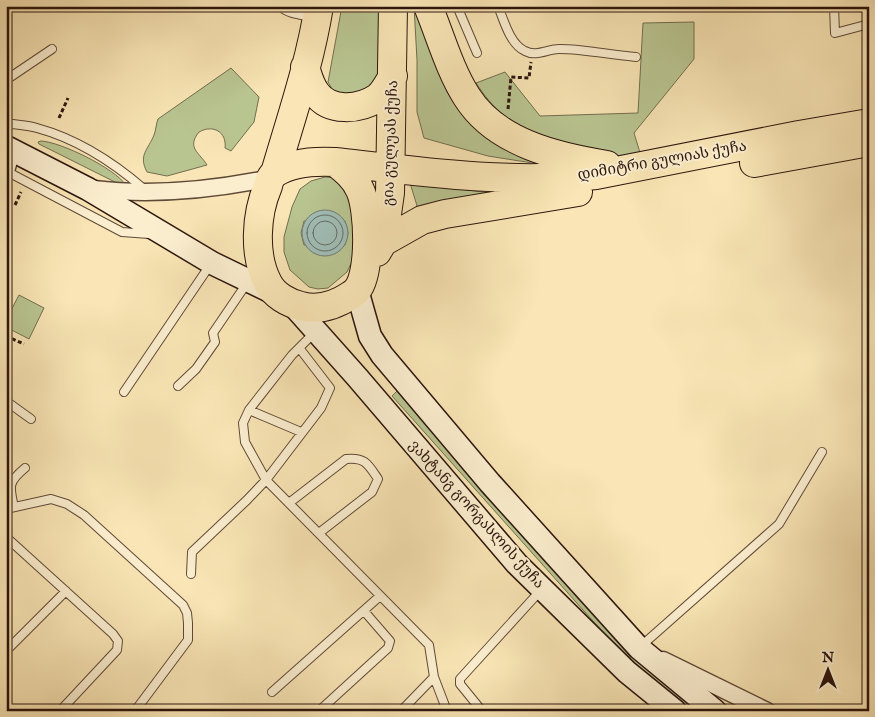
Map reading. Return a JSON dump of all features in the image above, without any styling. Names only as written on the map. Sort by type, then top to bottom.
[{"type":"highway","name":"გია გულუას ქუჩა","points":[[361,282],[384,242],[392,168],[393,6]]},
{"type":"highway","points":[[428,6],[467,97],[480,114],[493,125],[510,136],[549,151],[586,162],[628,169]]},
{"type":"highway","points":[[273,176],[299,164],[335,162],[347,171],[355,181],[366,203],[368,221],[361,282],[344,300],[327,306],[307,308],[284,299],[268,284],[260,260],[260,214],[305,67],[318,12]]},
{"type":"highway","points":[[305,67],[310,83],[317,94],[334,105],[345,107],[362,106],[376,98],[384,92],[393,76]]},
{"type":"highway","name":"დიმიტრი გულიას ქუჩა","points":[[335,162],[502,179],[568,178],[628,169],[869,123]]},
{"type":"highway","name":"დიმიტრი გულიას ქუჩა","points":[[384,242],[422,220],[445,214],[646,182],[869,142]]},
{"type":"street","name":"ვახტანგ გორგასლის ქუჩა","points":[[8,160],[88,189],[212,264],[284,299],[357,377],[517,564],[627,672],[675,711]]},
{"type":"street","name":"ვახტანგ გორგასლის ქუჩა","points":[[88,189],[122,193],[148,192],[234,185],[273,176]]},
{"type":"street","name":"ვახტანგ გორგასლის ქუჩა","points":[[361,282],[370,336],[382,355],[496,490],[639,648],[715,711]]},
{"type":"street","points":[[639,648],[768,711]]},
{"type":"lane","points":[[280,6],[282,9],[295,14],[318,12]]},
{"type":"lane","points":[[457,6],[477,53]]},
{"type":"lane","points":[[498,6],[507,28],[517,45],[526,52],[533,54],[558,49],[636,57]]},
{"type":"lane","points":[[834,6],[836,33],[869,24]]},
{"type":"lane","points":[[6,80],[52,49]]},
{"type":"lane","points":[[6,123],[37,128],[67,139],[120,168],[148,192]]},
{"type":"lane","points":[[8,160],[122,232],[165,236]]},
{"type":"lane","points":[[124,392],[212,264]]},
{"type":"lane","points":[[178,386],[196,369],[215,342],[213,333],[249,281]]},
{"type":"lane","points":[[316,332],[292,355],[249,410],[243,423],[245,442],[266,480],[429,645],[434,678],[447,711]]},
{"type":"lane","points":[[191,574],[192,552],[266,480],[321,408],[330,388],[300,349]]},
{"type":"lane","points":[[6,401],[31,419]]},
{"type":"lane","points":[[249,410],[302,432]]},
{"type":"lane","points":[[639,648],[779,524],[822,452]]},
{"type":"lane","points":[[290,504],[346,459],[355,458],[367,463],[378,479],[372,492],[319,533]]},
{"type":"lane","points":[[25,468],[13,478],[10,489],[10,508],[51,499],[68,504],[84,515],[183,605],[187,613],[188,640],[136,711]]},
{"type":"lane","points":[[6,537],[113,634],[118,641],[117,650],[60,711]]},
{"type":"lane","points":[[482,711],[460,684],[460,678],[542,588]]},
{"type":"lane","points":[[6,651],[66,591]]},
{"type":"lane","points":[[272,692],[380,596]]},
{"type":"lane","points":[[320,711],[388,648],[390,641],[364,611]]},
{"type":"lane","points":[[401,711],[434,678]]},
{"type":"path","points":[[507,115],[511,76],[528,78]]},
{"type":"path","points":[[59,118],[68,98]]},
{"type":"path","points":[[15,205],[22,192]]},
{"type":"path","points":[[6,336],[24,344]]},
{"type":"green space","points":[[342,6],[386,6],[382,81],[358,100],[334,92],[328,82]]},
{"type":"green space","points":[[414,6],[419,6],[438,60],[545,165],[488,156],[424,138],[417,112]]},
{"type":"green space","points":[[694,22],[694,59],[634,133],[641,156],[624,159],[594,155],[543,137],[514,122],[500,112],[476,83],[505,72],[540,116],[638,113],[643,23]]},
{"type":"green space","points":[[231,68],[259,97],[254,122],[231,151],[225,148],[224,138],[218,131],[214,129],[204,130],[199,132],[195,138],[194,146],[207,165],[167,176],[147,172],[143,161],[154,135],[158,119]]},
{"type":"green space","points":[[38,142],[50,142],[86,157],[120,178],[126,185],[121,185],[39,144]]},
{"type":"green space","points":[[325,177],[336,178],[356,189],[356,253],[347,272],[328,288],[318,289],[309,287],[290,270],[284,252],[284,237],[292,207],[300,189],[311,181]],"holes":[[[304,221],[345,221],[348,233],[345,245],[304,245],[301,233]]]},
{"type":"green space","points":[[410,183],[500,194],[418,209]]},
{"type":"green space","points":[[19,295],[44,308],[29,339],[6,327],[6,320]]},
{"type":"green space","points":[[397,391],[478,485],[700,711],[691,711],[640,670],[609,639],[392,396]]},
{"type":"water","points":[[320,210],[330,210],[344,220],[348,233],[344,246],[338,252],[330,256],[320,256],[306,246],[302,238],[302,228],[312,214]]}]
